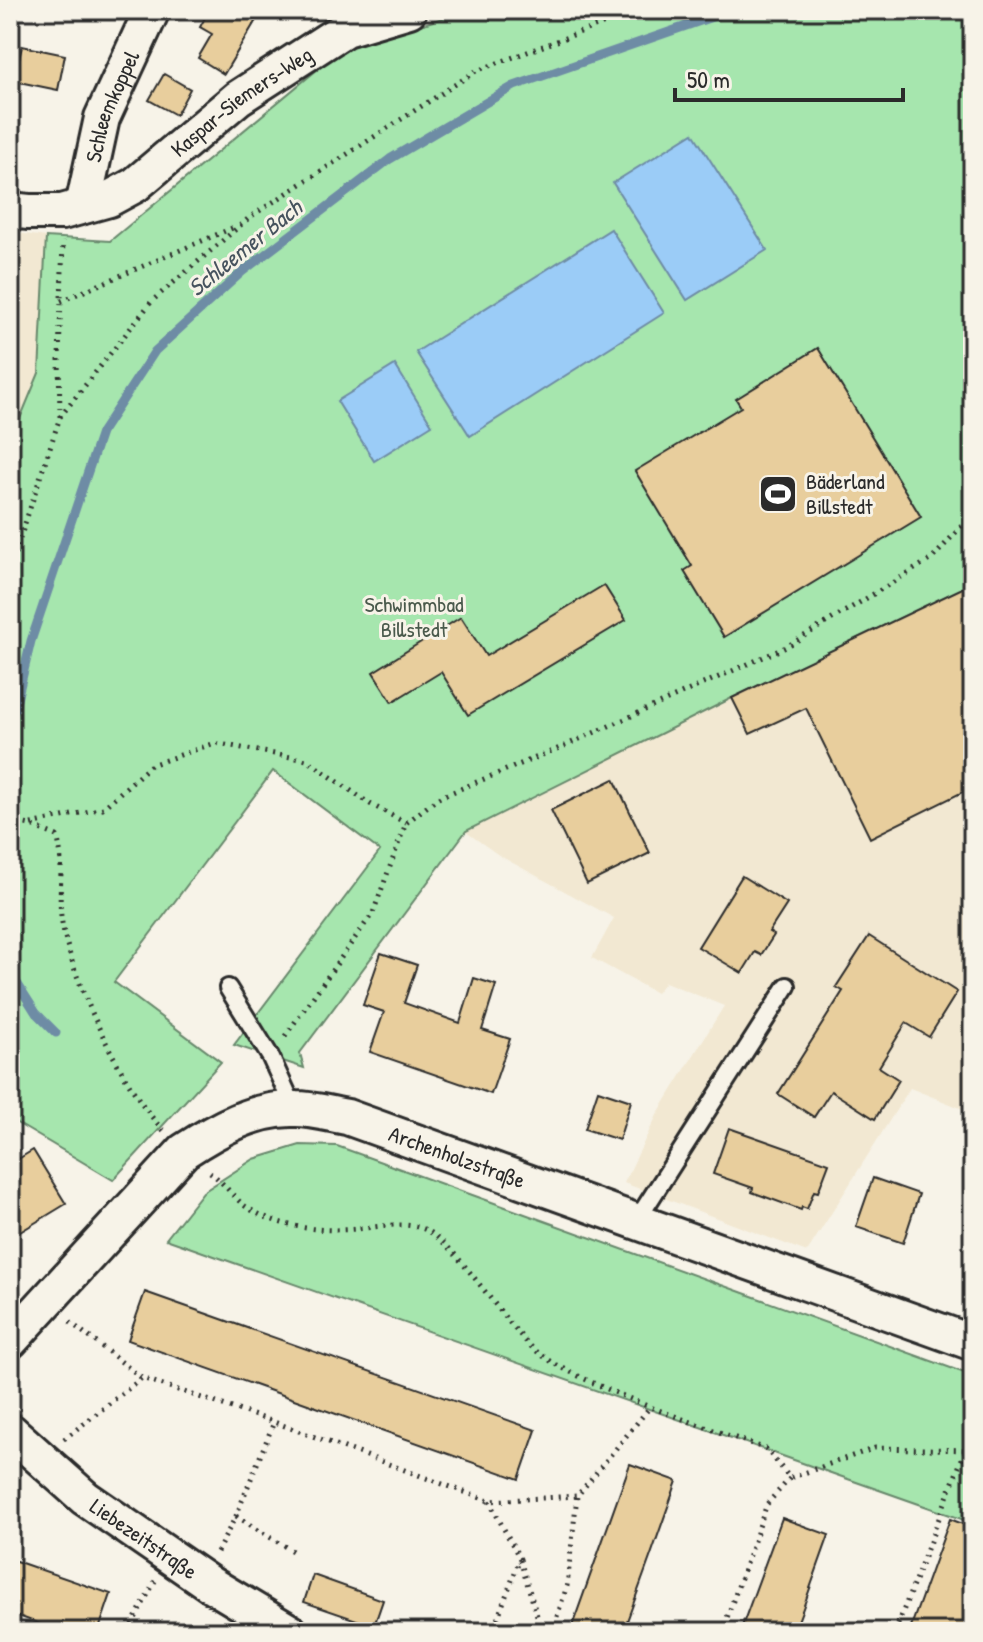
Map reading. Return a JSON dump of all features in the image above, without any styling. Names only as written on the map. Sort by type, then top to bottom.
[{"type":"street","name":"Schleemkoppel","points":[[72,209],[102,118],[152,10]]},
{"type":"street","name":"Kaspar-Siemers-Weg","points":[[72,209],[109,199],[135,185],[238,98],[345,29],[409,10]]},
{"type":"street","points":[[10,210],[72,209]]},
{"type":"street","name":"Archenholzstraße","points":[[10,1341],[184,1151],[217,1129],[255,1115],[294,1108],[347,1117],[973,1343]]},
{"type":"street","name":"Liebezeitstraße","points":[[10,1431],[85,1498],[203,1580],[290,1632]]},
{"type":"lane","points":[[637,1220],[787,986]]},
{"type":"lane","points":[[228,988],[270,1056],[294,1108]]},
{"type":"path","points":[[60,417],[152,301],[242,224],[476,71],[640,10]]},
{"type":"path","points":[[10,569],[60,417],[61,301],[72,209]]},
{"type":"path","points":[[61,301],[242,224]]},
{"type":"path","points":[[270,1056],[373,913],[406,823],[438,798],[562,747],[786,647],[933,558],[973,513]]},
{"type":"path","points":[[30,825],[103,808],[151,765],[215,743],[307,760],[370,804],[406,823]]},
{"type":"path","points":[[10,821],[57,836],[62,855],[61,915],[78,982],[119,1065],[155,1121],[184,1151],[227,1185],[243,1205],[271,1220],[328,1230],[398,1224],[425,1229],[444,1243],[536,1351],[585,1378],[650,1407],[766,1449],[790,1478]]},
{"type":"path","points":[[45,1302],[142,1378],[274,1422],[489,1501],[577,1496]]},
{"type":"path","points":[[40,1458],[142,1378]]},
{"type":"path","points":[[552,1632],[567,1586],[577,1496],[650,1407]]},
{"type":"path","points":[[203,1580],[236,1516],[274,1422]]},
{"type":"path","points":[[722,1632],[767,1504],[790,1478],[875,1448],[973,1450]]},
{"type":"path","points":[[895,1632],[965,1451]]},
{"type":"path","points":[[489,1501],[520,1559],[542,1632]]},
{"type":"path","points":[[236,1516],[292,1551]]},
{"type":"path","points":[[128,1632],[168,1555]]},
{"type":"path","points":[[495,1625],[520,1559]]},
{"type":"shaded area","points":[[10,232],[46,237],[39,373],[10,443]]},
{"type":"shaded area","points":[[973,583],[973,1113],[910,1088],[807,1252],[624,1183],[658,1113],[724,1006],[665,982],[656,993],[592,958],[614,918],[500,856],[466,832],[732,698]]},
{"type":"green space","name":"Schwimmbad Billstedt","points":[[468,10],[973,10],[973,583],[732,698],[466,831],[300,1053],[304,1068],[234,1045],[380,851],[273,771],[114,982],[221,1062],[113,1180],[10,1119],[10,443],[39,373],[46,237],[110,241],[341,50]]},
{"type":"green space","points":[[300,1145],[337,1146],[973,1376],[973,1523],[166,1239],[203,1192],[254,1159]]},
{"type":"water","points":[[693,133],[767,250],[687,300],[613,183]]},
{"type":"water","points":[[611,229],[664,313],[470,436],[416,352]]},
{"type":"water","points":[[395,365],[432,425],[374,461],[337,401]]},
{"type":"building","points":[[209,10],[262,10],[224,74],[198,58],[212,34],[200,27]]},
{"type":"building","points":[[22,46],[65,55],[58,90],[14,81]]},
{"type":"building","points":[[164,74],[190,89],[176,115],[149,100]]},
{"type":"building","name":"Bäderland Billstedt","points":[[818,348],[921,517],[724,637],[684,571],[692,566],[635,471],[741,407],[736,399]]},
{"type":"building","points":[[973,583],[973,787],[870,838],[806,708],[750,734],[732,698]]},
{"type":"building","points":[[604,585],[626,620],[468,715],[441,672],[392,702],[373,672],[461,617],[486,656]]},
{"type":"building","points":[[614,779],[650,853],[587,884],[551,810]]},
{"type":"building","points":[[742,876],[787,904],[769,932],[774,935],[761,955],[755,952],[742,973],[698,947]]},
{"type":"building","points":[[869,936],[957,992],[929,1037],[906,1023],[879,1067],[899,1080],[875,1119],[831,1091],[814,1117],[778,1094],[843,991],[836,987]]},
{"type":"building","points":[[381,953],[417,965],[404,1003],[460,1023],[474,978],[496,985],[482,1030],[510,1039],[491,1094],[370,1052],[384,1012],[363,1005]]},
{"type":"building","points":[[598,1090],[631,1101],[619,1140],[585,1129]]},
{"type":"building","points":[[729,1128],[829,1163],[818,1192],[814,1191],[807,1209],[802,1207],[801,1210],[752,1192],[753,1188],[713,1174]]},
{"type":"building","points":[[33,1150],[66,1204],[10,1238],[10,1164]]},
{"type":"building","points":[[873,1178],[919,1194],[903,1243],[856,1227]]},
{"type":"building","points":[[145,1292],[536,1430],[519,1479],[128,1340]]},
{"type":"building","points":[[630,1464],[677,1481],[651,1555],[623,1632],[570,1632]]},
{"type":"building","points":[[782,1518],[829,1535],[803,1608],[794,1632],[740,1632]]},
{"type":"building","points":[[950,1519],[973,1528],[973,1602],[962,1632],[909,1632]]},
{"type":"building","points":[[10,1559],[111,1594],[98,1632],[62,1632],[10,1613]]},
{"type":"building","points":[[313,1575],[383,1600],[374,1626],[304,1602]]},
{"type":"waterway","name":"Schleemer Bach","points":[[10,729],[31,641],[101,433],[155,351],[242,272],[390,159],[514,86],[732,10]]},
{"type":"waterway","points":[[10,972],[36,1013],[56,1033]]},
{"type":"place","name":"Bäderland Billstedt","points":[[778,494]]}]
